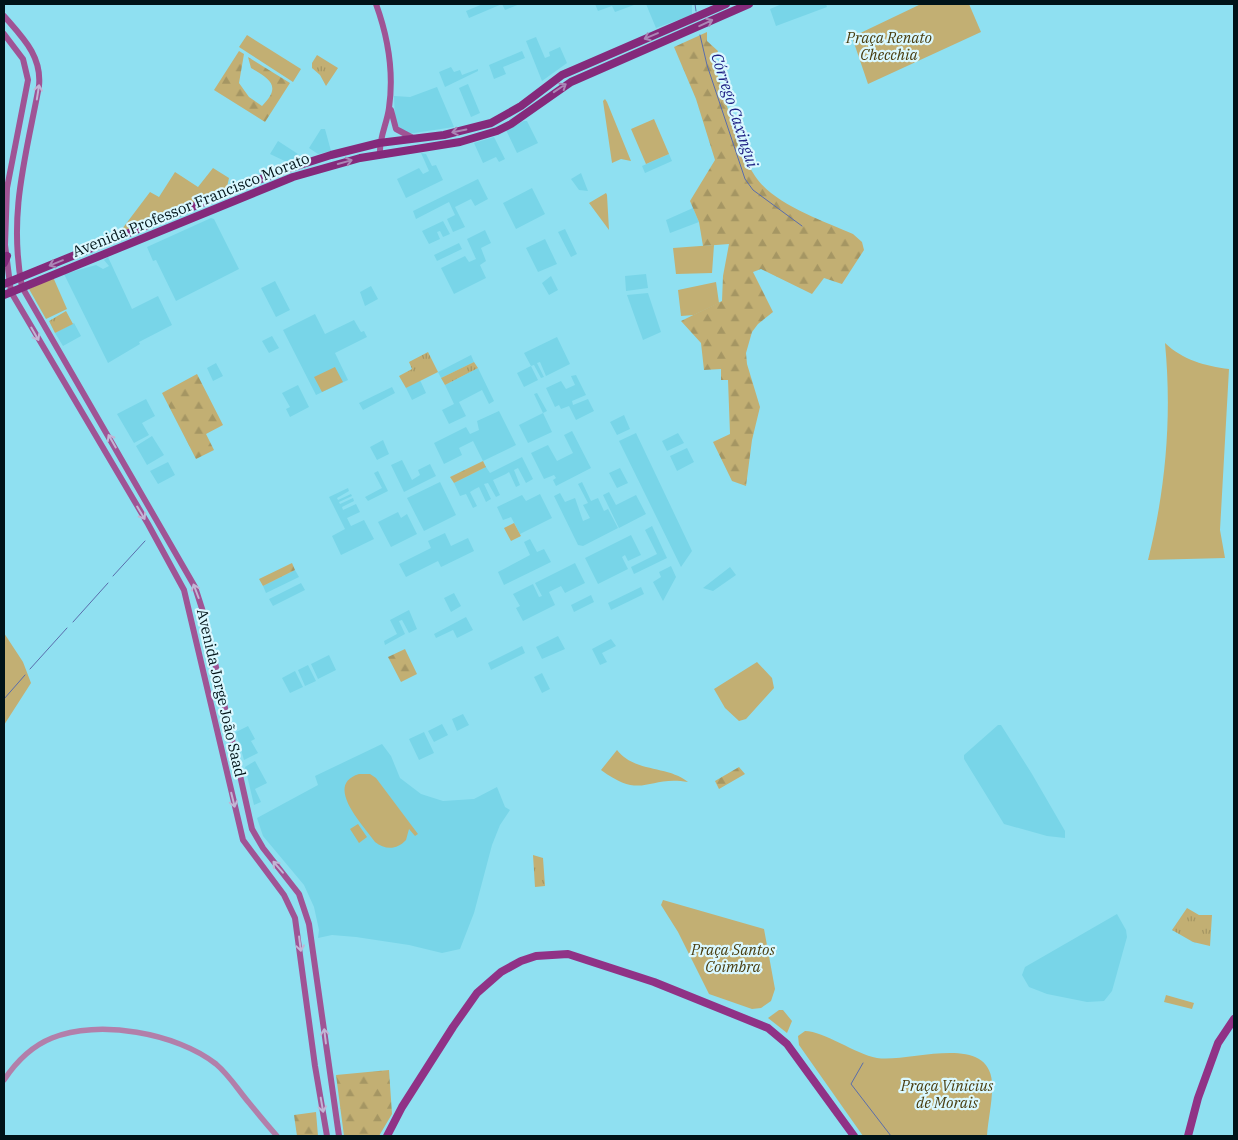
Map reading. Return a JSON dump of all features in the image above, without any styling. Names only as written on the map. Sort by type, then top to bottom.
[{"type":"highway","name":"Avenida Professor Francisco Morato","points":[[6,283],[278,172],[331,155],[379,143],[458,132],[503,118],[562,75],[726,4]]},
{"type":"highway","name":"Avenida Professor Francisco Morato","points":[[7,293],[285,180],[380,154],[460,142],[497,131],[511,124],[571,82],[749,4]]},
{"type":"main road","points":[[376,4],[387,40],[390,77],[389,104],[379,143],[380,154]]},
{"type":"main road","name":"Avenida Jorge João Saad","points":[[4,16],[32,51],[40,72],[39,86],[19,186],[17,212],[22,287],[195,587],[205,618],[252,828],[263,848],[298,894],[310,924],[331,1085],[340,1136]]},
{"type":"main road","name":"Avenida Jorge João Saad","points":[[4,34],[24,60],[28,80],[13,153],[5,212],[7,293],[116,471],[184,590],[243,840],[284,895],[295,918],[327,1136]]},
{"type":"main road","points":[[389,104],[396,129],[413,138]]},
{"type":"main road","points":[[5,212],[17,212]]},
{"type":"main road","points":[[116,471],[124,471],[126,466]]},
{"type":"main road","points":[[121,480],[124,476],[131,474]]},
{"type":"main road","points":[[208,691],[220,688]]},
{"type":"main road","points":[[387,1136],[408,1099],[477,993],[501,972],[521,961],[536,956],[568,954],[654,982],[768,1028],[787,1044],[854,1136]]},
{"type":"main road","points":[[1188,1136],[1198,1098],[1218,1043],[1234,1018]]},
{"type":"main road","points":[[318,1085],[326,1080],[331,1085]]},
{"type":"street","points":[[4,1080],[27,1054],[53,1038],[80,1032],[102,1031],[155,1035],[187,1047],[216,1064],[233,1080],[277,1136]]},
{"type":"shaded area","points":[[483,4],[502,4],[469,18],[466,11]]},
{"type":"shaded area","points":[[502,4],[520,4],[505,10]]},
{"type":"shaded area","points":[[595,4],[634,5],[615,12],[612,6],[598,11]]},
{"type":"shaded area","points":[[646,4],[692,4],[692,15],[656,28]]},
{"type":"shaded area","points":[[782,4],[826,4],[827,7],[776,26],[770,9]]},
{"type":"shaded area","points":[[536,37],[545,58],[550,56],[549,52],[560,47],[567,63],[542,81],[526,41]]},
{"type":"shaded area","points":[[522,51],[525,58],[503,67],[506,74],[494,79],[489,65]]},
{"type":"shaded area","points":[[451,67],[454,72],[460,70],[462,75],[478,69],[478,71],[445,87],[439,72]]},
{"type":"shaded area","points":[[468,84],[480,113],[471,117],[459,88]]},
{"type":"shaded area","points":[[437,87],[454,127],[408,134],[404,132],[395,123],[394,96],[410,97]]},
{"type":"shaded area","points":[[527,121],[538,143],[517,153],[506,130]]},
{"type":"shaded area","points":[[321,129],[325,129],[331,151],[318,154],[309,148]]},
{"type":"shaded area","points":[[494,137],[505,159],[499,162],[496,157],[483,163],[474,143]]},
{"type":"shaded area","points":[[278,141],[298,154],[298,162],[291,164],[270,154]]},
{"type":"shaded area","points":[[421,153],[426,154],[432,166],[436,165],[443,180],[406,198],[397,179],[419,168],[423,174],[429,171]]},
{"type":"shaded area","points":[[669,154],[672,161],[645,173],[642,166]]},
{"type":"shaded area","points":[[581,173],[588,191],[579,190],[571,179]]},
{"type":"shaded area","points":[[478,179],[488,199],[475,206],[471,199],[455,207],[465,227],[453,232],[447,219],[455,215],[449,202],[416,219],[413,211]]},
{"type":"shaded area","points":[[532,188],[545,214],[516,229],[503,203]]},
{"type":"shaded area","points":[[693,208],[699,222],[670,233],[666,220]]},
{"type":"shaded area","points":[[211,218],[214,219],[239,269],[176,301],[156,260],[153,261],[147,247]]},
{"type":"shaded area","points":[[443,221],[450,234],[443,237],[440,231],[437,232],[440,239],[429,244],[422,231]]},
{"type":"shaded area","points":[[565,229],[577,254],[571,257],[558,232]]},
{"type":"shaded area","points":[[485,230],[491,243],[481,248],[486,261],[480,265],[486,278],[454,294],[441,268],[465,256],[469,262],[476,259],[467,239]]},
{"type":"shaded area","points":[[545,239],[557,264],[538,272],[526,248]]},
{"type":"shaded area","points":[[459,243],[462,249],[437,261],[434,255]]},
{"type":"shaded area","points":[[108,257],[132,309],[158,296],[172,325],[139,342],[140,344],[108,363],[64,274],[96,265],[103,269],[109,266],[104,260]]},
{"type":"shaded area","points":[[646,274],[648,288],[626,291],[625,276]]},
{"type":"shaded area","points":[[551,276],[558,290],[549,295],[542,283]]},
{"type":"shaded area","points":[[275,281],[290,310],[276,317],[261,288]]},
{"type":"shaded area","points":[[371,286],[378,299],[365,306],[360,292]]},
{"type":"shaded area","points":[[648,293],[661,332],[643,340],[627,295]]},
{"type":"shaded area","points":[[315,314],[325,334],[354,320],[361,332],[364,331],[367,337],[335,353],[348,380],[316,395],[283,330]]},
{"type":"shaded area","points":[[74,323],[81,336],[63,346],[55,333]]},
{"type":"shaded area","points":[[272,336],[279,348],[269,353],[262,341]]},
{"type":"shaded area","points":[[557,337],[570,364],[546,376],[540,362],[537,363],[544,377],[541,378],[534,365],[531,366],[524,353]]},
{"type":"shaded area","points":[[471,355],[474,362],[441,378],[438,372]]},
{"type":"shaded area","points":[[216,363],[223,376],[213,381],[207,368]]},
{"type":"shaded area","points":[[531,366],[538,380],[524,387],[517,373]]},
{"type":"shaded area","points":[[478,368],[494,401],[489,404],[482,390],[459,402],[466,416],[449,424],[442,410],[454,404],[445,385]]},
{"type":"shaded area","points":[[576,375],[586,395],[572,401],[573,405],[588,399],[594,411],[576,420],[569,406],[561,409],[559,405],[555,407],[546,388],[561,381],[566,389],[575,385],[571,376]]},
{"type":"shaded area","points":[[420,380],[426,393],[412,400],[406,388]]},
{"type":"shaded area","points":[[298,385],[309,407],[290,417],[286,409],[290,407],[282,393]]},
{"type":"shaded area","points":[[392,387],[395,393],[363,410],[359,403]]},
{"type":"shaded area","points":[[537,393],[547,411],[543,413],[534,394]]},
{"type":"shaded area","points":[[146,399],[155,416],[142,423],[149,435],[134,443],[117,414]]},
{"type":"shaded area","points":[[499,411],[516,445],[483,461],[473,441],[459,448],[462,455],[444,464],[434,443],[466,427],[470,434],[479,430],[477,421]]},
{"type":"shaded area","points":[[543,413],[552,432],[528,443],[519,425]]},
{"type":"shaded area","points":[[624,415],[630,429],[617,435],[610,422]]},
{"type":"shaded area","points":[[572,431],[591,468],[556,486],[553,480],[556,478],[554,475],[544,479],[531,453],[548,445],[557,461],[573,453],[564,435]]},
{"type":"shaded area","points":[[636,433],[692,551],[681,567],[619,441]]},
{"type":"shaded area","points":[[678,433],[684,443],[667,451],[662,441]]},
{"type":"shaded area","points":[[152,436],[164,455],[147,465],[136,446]]},
{"type":"shaded area","points":[[383,440],[389,454],[377,460],[370,447]]},
{"type":"shaded area","points":[[687,448],[694,462],[677,471],[670,456]]},
{"type":"shaded area","points":[[522,457],[533,479],[526,483],[518,468],[514,470],[520,485],[516,487],[509,472],[493,480],[500,495],[496,497],[488,483],[484,484],[491,499],[486,502],[479,487],[475,489],[470,492],[477,506],[473,508],[466,494],[460,496],[454,483],[486,467],[490,473]]},
{"type":"shaded area","points":[[402,460],[412,480],[420,475],[418,470],[430,464],[436,476],[404,492],[391,465]]},
{"type":"shaded area","points":[[168,462],[175,475],[158,484],[150,471]]},
{"type":"shaded area","points":[[620,468],[628,483],[617,488],[609,473]]},
{"type":"shaded area","points":[[378,471],[388,491],[368,501],[365,497],[382,488],[374,473]]},
{"type":"shaded area","points":[[440,482],[456,515],[424,531],[407,498]]},
{"type":"shaded area","points":[[582,482],[591,501],[598,498],[604,511],[608,509],[618,528],[583,546],[578,545],[554,496],[560,493],[565,502],[575,498],[583,521],[590,518],[583,505],[588,503],[578,484]]},
{"type":"shaded area","points":[[348,488],[349,491],[337,498],[338,500],[351,494],[352,496],[339,502],[340,504],[353,498],[354,501],[342,507],[343,510],[356,504],[360,512],[347,518],[351,526],[364,520],[374,539],[341,555],[332,536],[345,529],[329,497]]},
{"type":"shaded area","points":[[609,492],[616,505],[636,495],[646,514],[619,528],[603,495]]},
{"type":"shaded area","points":[[540,494],[552,518],[520,534],[511,517],[503,520],[497,507],[522,495],[526,501]]},
{"type":"shaded area","points":[[398,512],[401,518],[407,514],[417,534],[391,547],[378,522]]},
{"type":"shaded area","points":[[652,526],[667,558],[634,574],[631,567],[657,554],[645,530]]},
{"type":"shaded area","points":[[445,533],[451,546],[468,538],[474,551],[441,567],[438,561],[406,577],[399,564],[431,548],[428,541]]},
{"type":"shaded area","points":[[631,535],[641,555],[628,561],[625,555],[622,557],[628,569],[598,584],[585,558]]},
{"type":"shaded area","points":[[530,539],[537,552],[544,549],[551,562],[504,585],[498,572],[530,555],[524,542]]},
{"type":"shaded area","points":[[575,563],[585,583],[565,593],[561,586],[549,592],[555,605],[523,621],[516,608],[520,606],[513,594],[533,584],[539,597],[542,596],[535,583]]},
{"type":"shaded area","points":[[671,566],[676,577],[663,601],[653,582],[661,577],[659,572]]},
{"type":"shaded area","points":[[730,567],[736,575],[713,591],[703,588]]},
{"type":"shaded area","points":[[295,570],[299,577],[266,593],[263,586]]},
{"type":"shaded area","points":[[301,583],[305,590],[273,606],[269,599]]},
{"type":"shaded area","points":[[641,587],[644,594],[611,610],[608,603]]},
{"type":"shaded area","points":[[454,593],[461,606],[451,612],[444,598]]},
{"type":"shaded area","points":[[591,595],[594,602],[574,612],[571,605]]},
{"type":"shaded area","points":[[409,610],[417,629],[409,633],[402,620],[399,621],[405,634],[385,645],[384,641],[397,634],[390,620]]},
{"type":"shaded area","points":[[466,617],[473,630],[457,638],[453,630],[436,638],[434,634]]},
{"type":"shaded area","points":[[558,636],[565,649],[542,659],[536,647]]},
{"type":"shaded area","points":[[611,639],[616,646],[602,653],[607,662],[600,665],[592,649]]},
{"type":"shaded area","points":[[522,646],[525,653],[491,670],[488,663]]},
{"type":"shaded area","points":[[329,655],[336,670],[318,679],[311,664]]},
{"type":"shaded area","points":[[308,665],[316,681],[305,686],[298,670]]},
{"type":"shaded area","points":[[295,671],[303,687],[290,693],[282,678]]},
{"type":"shaded area","points":[[542,673],[550,689],[542,693],[534,677]]},
{"type":"shaded area","points":[[463,714],[469,725],[457,731],[452,719]]},
{"type":"shaded area","points":[[442,724],[448,735],[434,742],[428,731]]},
{"type":"shaded area","points":[[998,725],[1001,725],[1032,774],[1065,831],[1065,838],[1047,836],[1004,824],[964,759],[964,755]]},
{"type":"shaded area","points":[[248,726],[255,739],[251,741],[258,753],[244,760],[236,732]]},
{"type":"shaded area","points":[[424,732],[434,753],[419,760],[409,739]]},
{"type":"shaded area","points":[[382,744],[391,756],[400,778],[421,794],[443,801],[474,799],[497,787],[505,807],[510,810],[500,825],[492,845],[474,913],[460,949],[442,953],[409,945],[356,937],[332,935],[318,938],[319,930],[314,907],[304,885],[263,836],[257,818],[318,785],[315,776]]},
{"type":"shaded area","points":[[255,761],[267,783],[255,789],[261,802],[254,805],[245,767]]},
{"type":"shaded area","points":[[1117,914],[1126,930],[1127,937],[1112,991],[1104,1001],[1087,1002],[1047,994],[1029,987],[1022,975],[1025,967]]},
{"type":"green space","name":"Praça Renato Checchia","points":[[921,4],[969,4],[981,32],[868,84],[852,37]]},
{"type":"green space","points":[[707,32],[707,41],[718,51],[714,63],[732,121],[743,152],[755,176],[774,195],[799,211],[853,234],[862,242],[864,250],[842,284],[824,278],[812,294],[761,269],[753,272],[773,312],[758,324],[752,332],[746,353],[747,364],[760,407],[752,440],[746,486],[732,481],[713,442],[730,434],[728,380],[721,380],[721,369],[704,370],[701,343],[681,321],[722,301],[723,276],[729,244],[703,246],[699,222],[690,201],[715,160],[696,99],[674,47]]},
{"type":"green space","points":[[247,35],[301,69],[293,82],[239,47]]},
{"type":"green space","points":[[239,51],[244,54],[239,83],[249,97],[262,106],[271,93],[271,84],[264,76],[251,68],[248,57],[290,83],[265,122],[214,90]]},
{"type":"green space","points":[[317,55],[338,68],[326,86],[320,75],[312,68],[312,63]]},
{"type":"green space","points":[[605,99],[631,161],[621,159],[612,163],[603,101]]},
{"type":"green space","points":[[654,119],[669,154],[646,164],[631,129]]},
{"type":"green space","points":[[213,168],[229,178],[227,187],[198,201],[119,233],[150,192],[159,197],[175,172],[198,187]]},
{"type":"green space","points":[[606,193],[607,195],[609,230],[589,203]]},
{"type":"green space","points":[[714,245],[712,273],[676,274],[673,248]]},
{"type":"green space","points":[[53,277],[67,309],[46,319],[29,289]]},
{"type":"green space","points":[[716,282],[719,303],[694,315],[681,316],[678,290]]},
{"type":"green space","points":[[66,311],[73,324],[55,333],[49,321]]},
{"type":"green space","points":[[1165,343],[1187,358],[1211,366],[1229,369],[1220,530],[1225,558],[1148,560],[1159,506],[1166,452],[1168,398]]},
{"type":"green space","points":[[428,352],[438,372],[406,388],[399,376],[412,369],[409,362]]},
{"type":"green space","points":[[474,362],[478,368],[445,385],[441,378]]},
{"type":"green space","points":[[335,367],[343,382],[322,392],[314,377]]},
{"type":"green space","points":[[197,374],[223,425],[206,434],[214,450],[196,459],[162,393]]},
{"type":"green space","points":[[483,461],[486,467],[454,483],[450,477]]},
{"type":"green space","points":[[514,523],[521,536],[511,541],[504,528]]},
{"type":"green space","points":[[292,563],[295,570],[263,586],[259,579]]},
{"type":"green space","points":[[4,633],[23,662],[31,683],[4,725]]},
{"type":"green space","points":[[405,649],[417,674],[401,682],[388,657]]},
{"type":"green space","points":[[757,662],[772,678],[774,688],[746,719],[739,721],[725,708],[714,689]]},
{"type":"green space","points":[[617,750],[633,762],[671,773],[688,782],[674,781],[636,786],[615,779],[601,770]]},
{"type":"green space","points":[[739,767],[745,774],[719,789],[715,781]]},
{"type":"green space","points":[[359,774],[370,774],[376,778],[418,834],[415,836],[409,829],[406,840],[399,846],[391,848],[375,842],[349,806],[345,796],[345,787],[349,779]]},
{"type":"green space","points":[[358,824],[367,837],[359,843],[350,829]]},
{"type":"green space","points":[[533,855],[543,858],[545,886],[535,887]]},
{"type":"green space","name":"Praça Santos Coimbra","points":[[663,900],[764,929],[775,989],[771,1001],[761,1008],[752,1009],[709,994],[678,932],[661,905]]},
{"type":"green space","points":[[1187,908],[1199,915],[1212,915],[1210,946],[1193,942],[1172,930]]},
{"type":"green space","points":[[1166,995],[1194,1003],[1192,1009],[1164,1002]]},
{"type":"green space","name":"Praça Santos Coimbra","points":[[779,1010],[783,1010],[792,1021],[787,1033],[768,1018]]},
{"type":"green space","name":"Praça Vinicius de Morais","points":[[805,1031],[821,1035],[868,1056],[877,1058],[945,1053],[962,1054],[977,1058],[987,1067],[992,1082],[987,1136],[863,1136],[799,1045],[798,1036]]},
{"type":"green space","points":[[389,1070],[392,1114],[379,1136],[344,1136],[336,1075]]},
{"type":"green space","points":[[316,1112],[318,1136],[297,1136],[294,1115]]},
{"type":"waterway","name":"Córrego Caxingui","points":[[695,4],[696,11]]},
{"type":"waterway","name":"Córrego Caxingui","points":[[700,35],[707,65],[745,179],[753,190],[802,226]]},
{"type":"waterway","points":[[113,576],[145,541]]},
{"type":"waterway","points":[[73,622],[108,583]]},
{"type":"waterway","points":[[30,669],[67,628]]},
{"type":"waterway","points":[[4,699],[25,675]]},
{"type":"waterway","points":[[863,1063],[851,1084],[891,1136]]}]
